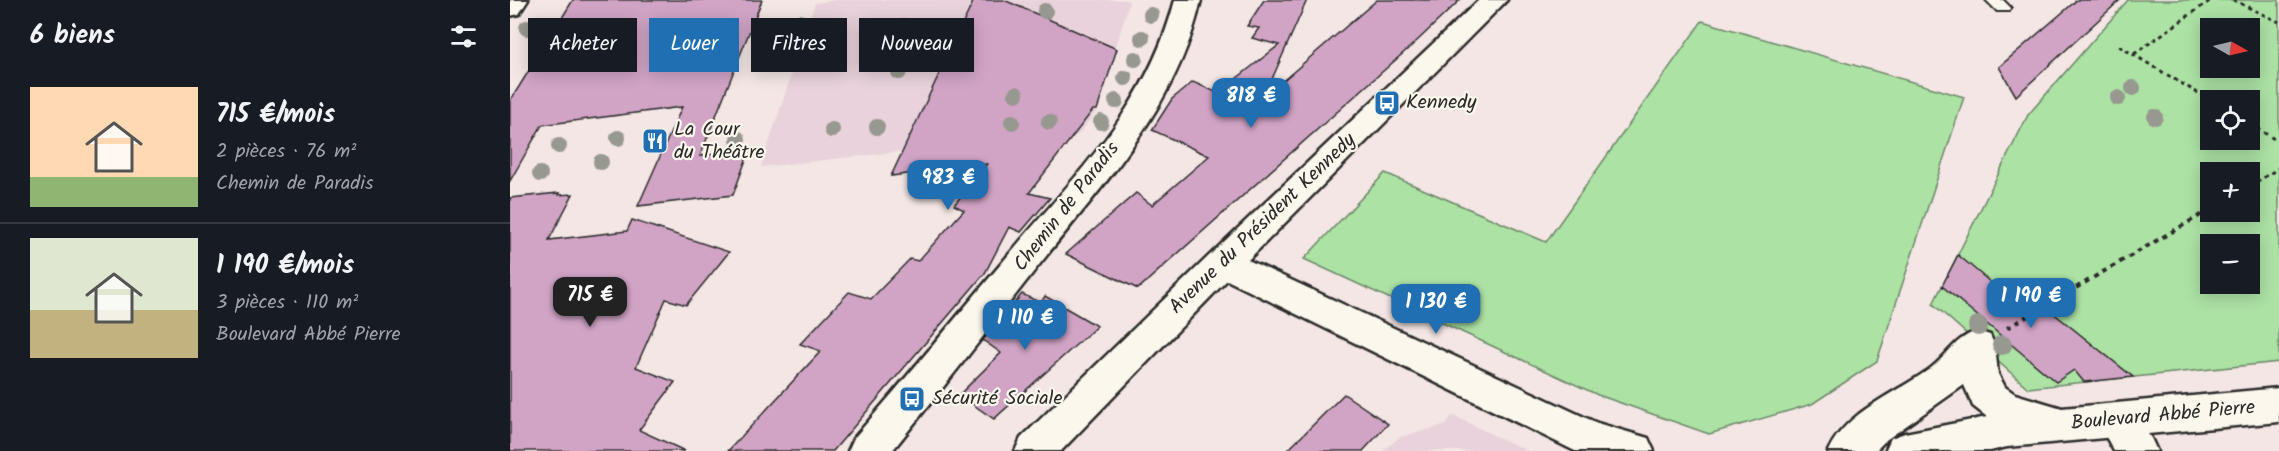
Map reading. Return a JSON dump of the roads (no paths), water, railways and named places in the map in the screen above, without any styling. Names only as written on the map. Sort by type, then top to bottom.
[{"type":"main road","points":[[510,8],[515,0]]},
{"type":"main road","name":"Chemin de Paradis","points":[[868,451],[1083,188],[1127,130],[1159,84],[1175,52],[1188,0]]},
{"type":"main road","name":"Avenue du Président Kennedy","points":[[1035,451],[1223,263],[1494,0]]},
{"type":"main road","points":[[1223,263],[1590,440],[1634,451]]},
{"type":"main road","points":[[1848,451],[1872,428],[1946,378],[1977,346],[1976,368],[1991,400],[2018,412],[2068,425]]},
{"type":"main road","name":"Boulevard Abbé Pierre","points":[[1905,451],[2007,430],[2068,425],[2126,436],[2279,405]]},
{"type":"place","name":"Kennedy","points":[[1387,103]]},
{"type":"place","name":"La Cour du Théâtre","points":[[655,141]]},
{"type":"place","name":"Sécurité Sociale","points":[[912,399]]}]
